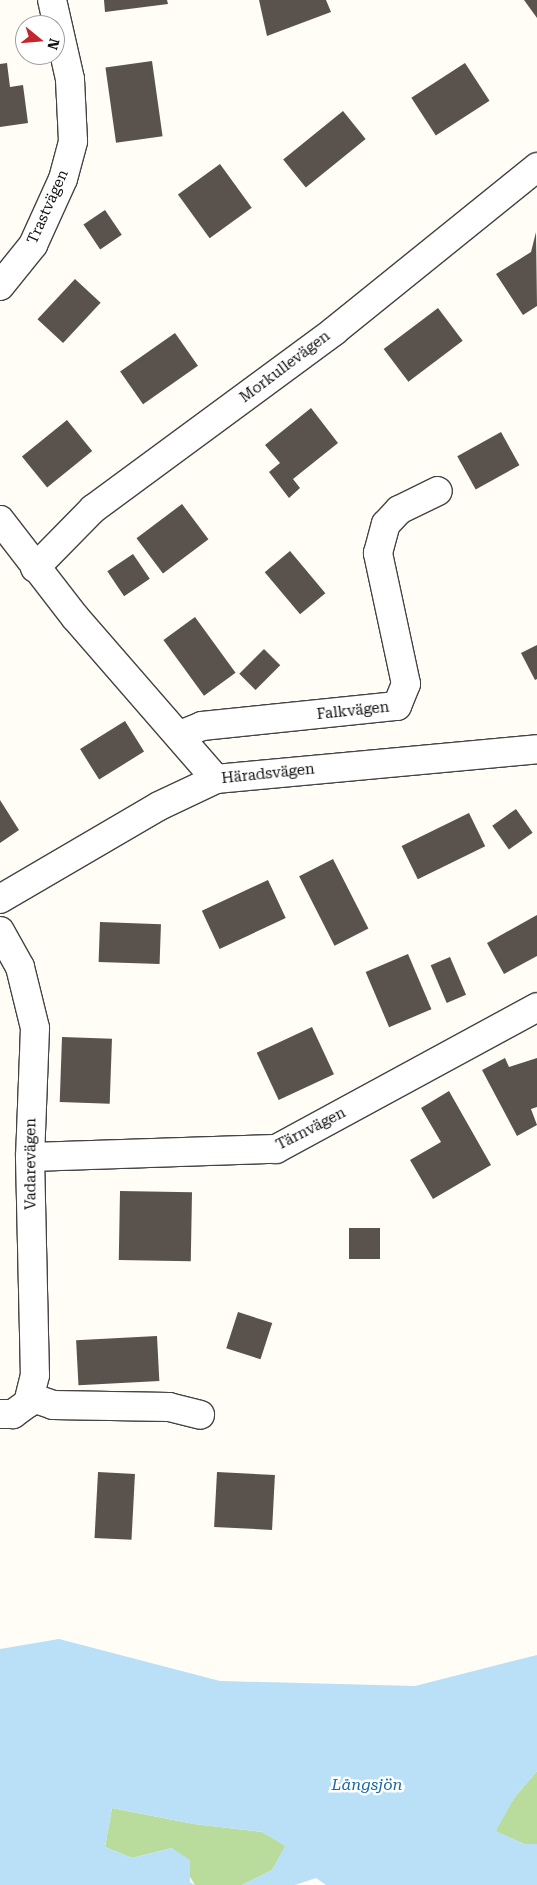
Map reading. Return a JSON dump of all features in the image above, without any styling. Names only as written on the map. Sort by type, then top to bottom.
[{"type":"street","name":"Trastvägen","points":[[0,286],[33,245],[63,179],[74,141],[70,78],[52,0]]},
{"type":"street","name":"Morkullevägen","points":[[35,568],[93,509],[334,331],[537,167]]},
{"type":"street","name":"Falkvägen","points":[[180,735],[202,726],[397,706],[406,684],[378,553],[386,524],[399,510],[438,491]]},
{"type":"street","points":[[0,520],[35,568],[216,779]]},
{"type":"street","name":"Häradsvägen","points":[[0,899],[160,806],[216,779],[537,749]]},
{"type":"street","name":"Vadarevägen","points":[[0,932],[20,967],[35,1028],[30,1157],[35,1375],[29,1400]]},
{"type":"street","name":"Tärnvägen","points":[[30,1157],[276,1149],[537,1006]]},
{"type":"street","points":[[0,1414],[13,1414],[29,1400],[53,1405],[169,1407],[200,1416]]},
{"type":"green space","points":[[537,1771],[537,1844],[524,1844],[495,1831],[514,1798]]},
{"type":"green space","points":[[112,1808],[194,1824],[262,1832],[286,1846],[272,1870],[242,1885],[195,1885],[172,1848],[132,1858],[105,1847]]},
{"type":"water","name":"Långsjön","points":[[59,1639],[220,1681],[415,1686],[537,1655],[537,1771],[514,1798],[496,1831],[524,1844],[537,1844],[537,1885],[326,1885],[316,1878],[295,1885],[242,1885],[272,1870],[285,1846],[262,1832],[194,1824],[112,1808],[105,1847],[132,1858],[172,1848],[190,1860],[190,1882],[195,1885],[0,1885],[0,1649]]},
{"type":"building","points":[[104,0],[167,0],[168,4],[105,12]]},
{"type":"building","points":[[259,0],[326,0],[331,12],[267,36]]},
{"type":"building","points":[[524,0],[537,0],[537,18]]},
{"type":"building","points":[[152,61],[163,136],[116,143],[105,68]]},
{"type":"building","points":[[7,63],[10,87],[23,85],[28,123],[0,127],[0,64]]},
{"type":"building","points":[[465,63],[490,101],[436,136],[411,98]]},
{"type":"building","points":[[343,111],[366,139],[306,187],[283,159]]},
{"type":"building","points":[[220,164],[252,208],[210,238],[178,195]]},
{"type":"building","points":[[105,210],[122,235],[100,249],[83,225]]},
{"type":"building","points":[[536,232],[537,306],[523,315],[496,274],[531,252]]},
{"type":"building","points":[[75,279],[101,303],[63,343],[37,319]]},
{"type":"building","points":[[438,308],[463,341],[408,382],[384,349]]},
{"type":"building","points":[[175,333],[198,366],[143,404],[120,371]]},
{"type":"building","points":[[311,408],[338,443],[293,479],[300,488],[289,498],[269,472],[280,463],[265,445]]},
{"type":"building","points":[[67,420],[92,451],[47,488],[22,457]]},
{"type":"building","points":[[501,432],[519,465],[476,489],[457,456]]},
{"type":"building","points":[[182,504],[208,539],[163,573],[136,538]]},
{"type":"building","points":[[290,551],[325,593],[300,614],[265,572]]},
{"type":"building","points":[[133,554],[150,579],[124,596],[107,571]]},
{"type":"building","points":[[195,617],[236,673],[204,696],[163,640]]},
{"type":"building","points":[[537,645],[537,679],[535,680],[521,653]]},
{"type":"building","points":[[264,649],[280,665],[256,690],[239,674]]},
{"type":"building","points":[[125,721],[144,752],[99,780],[80,749]]},
{"type":"building","points":[[0,800],[19,830],[0,843]]},
{"type":"building","points":[[516,809],[533,833],[509,849],[492,826]]},
{"type":"building","points":[[469,813],[485,846],[418,879],[402,846]]},
{"type":"building","points":[[333,859],[368,928],[335,946],[299,876]]},
{"type":"building","points":[[268,880],[286,918],[220,949],[202,911]]},
{"type":"building","points":[[537,915],[537,956],[504,974],[487,943]]},
{"type":"building","points":[[100,922],[161,924],[160,964],[99,962]]},
{"type":"building","points":[[408,954],[431,1009],[389,1027],[366,972]]},
{"type":"building","points":[[450,957],[466,995],[447,1003],[431,965]]},
{"type":"building","points":[[312,1027],[334,1074],[279,1100],[257,1053]]},
{"type":"building","points":[[62,1037],[112,1039],[110,1104],[60,1102]]},
{"type":"building","points":[[505,1058],[509,1067],[537,1058],[537,1107],[531,1109],[537,1125],[517,1136],[482,1070]]},
{"type":"building","points":[[449,1091],[491,1165],[433,1199],[410,1160],[441,1142],[421,1108]]},
{"type":"building","points":[[120,1191],[192,1192],[191,1261],[119,1260]]},
{"type":"building","points":[[349,1228],[380,1228],[380,1259],[349,1259]]},
{"type":"building","points":[[238,1312],[272,1323],[260,1359],[226,1348]]},
{"type":"building","points":[[157,1336],[159,1381],[78,1385],[76,1340]]},
{"type":"building","points":[[98,1472],[135,1474],[131,1540],[95,1538]]},
{"type":"building","points":[[217,1472],[275,1475],[272,1530],[214,1527]]}]
